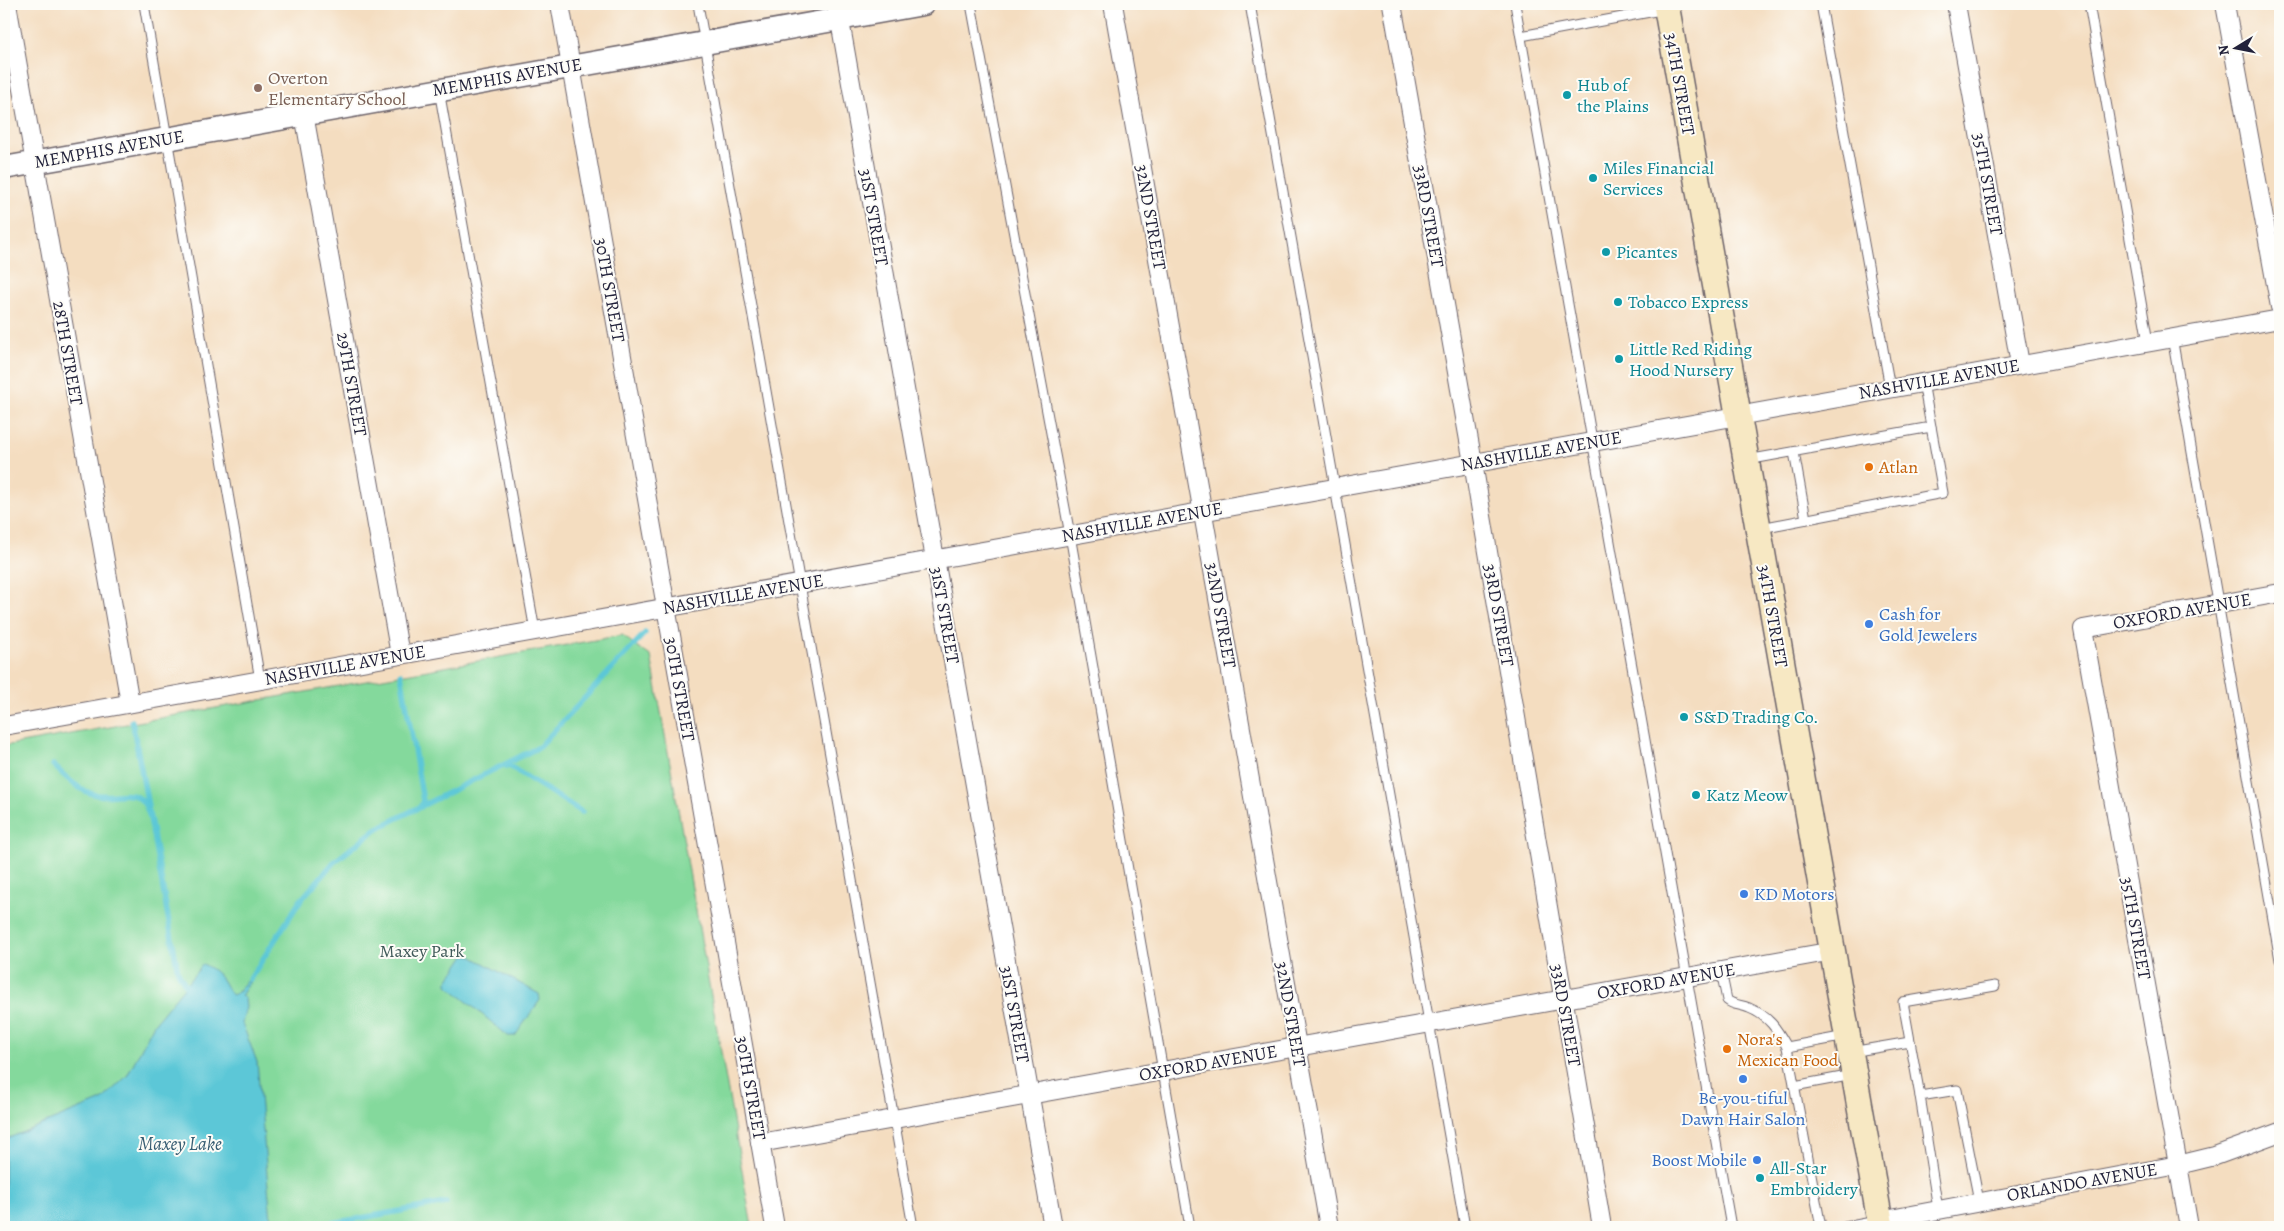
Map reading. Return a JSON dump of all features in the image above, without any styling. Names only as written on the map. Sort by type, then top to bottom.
[{"type":"main road","name":"34TH STREET","points":[[1666,7],[1881,1224]]},
{"type":"street","name":"28TH STREET","points":[[7,4],[130,703]]},
{"type":"street","name":"30TH STREET","points":[[560,4],[775,1227]]},
{"type":"street","name":"MEMPHIS AVENUE","points":[[4,168],[704,42],[838,11],[923,4]]},
{"type":"street","name":"32ND STREET","points":[[1113,4],[1328,1227]]},
{"type":"street","name":"33RD STREET","points":[[1392,4],[1473,463],[1602,1227]]},
{"type":"street","name":"35TH STREET","points":[[1956,4],[2020,364]]},
{"type":"street","points":[[2225,4],[2280,307]]},
{"type":"street","name":"31ST STREET","points":[[838,11],[1053,1227]]},
{"type":"street","name":"29TH STREET","points":[[304,114],[400,655]]},
{"type":"street","name":"NASHVILLE AVENUE","points":[[4,726],[2280,318]]},
{"type":"street","name":"OXFORD AVENUE","points":[[2083,629],[2280,593]]},
{"type":"street","name":"35TH STREET","points":[[2083,629],[2189,1227]]},
{"type":"street","name":"OXFORD AVENUE","points":[[760,1142],[1833,951]]},
{"type":"street","name":"ORLANDO AVENUE","points":[[1881,1224],[1938,1209],[2178,1165],[2214,1156],[2280,1132]]},
{"type":"lane","points":[[144,4],[260,680]]},
{"type":"lane","points":[[698,4],[914,1227]]},
{"type":"lane","points":[[971,4],[1070,535],[1190,1227]]},
{"type":"lane","points":[[1250,4],[1465,1227]]},
{"type":"lane","points":[[1515,4],[1685,977],[1731,1227]]},
{"type":"lane","points":[[1821,4],[1890,388]]},
{"type":"lane","points":[[2089,4],[2148,342]]},
{"type":"lane","points":[[1521,36],[1666,7]]},
{"type":"lane","points":[[439,89],[535,631]]},
{"type":"lane","points":[[2172,337],[2280,960]]},
{"type":"lane","points":[[1758,528],[1944,493],[1923,382]]},
{"type":"lane","points":[[1746,460],[1931,427]]},
{"type":"lane","points":[[1794,452],[1806,519]]},
{"type":"lane","points":[[1721,971],[1727,1000],[1733,1005],[1749,1008],[1773,1023],[1787,1047],[1821,1227]]},
{"type":"lane","points":[[1938,1209],[1903,1002],[1995,986]]},
{"type":"lane","points":[[1787,1047],[1851,1054],[1910,1042]]},
{"type":"lane","points":[[1794,1086],[1851,1054]]},
{"type":"lane","points":[[1920,1096],[1957,1090],[1979,1201]]},
{"type":"lane","points":[[1845,1227],[1881,1224]]},
{"type":"green space","name":"Maxey Park","points":[[623,635],[651,656],[752,1227],[4,1227],[4,746]]},
{"type":"water","points":[[465,955],[469,955],[539,994],[540,1000],[515,1036],[508,1036],[447,985],[447,982]]},
{"type":"water","name":"Maxey Lake","points":[[203,964],[219,976],[233,995],[238,992],[250,976],[249,983],[241,996],[245,998],[246,1007],[242,1023],[257,1062],[271,1220],[282,1225],[302,1227],[4,1227],[4,1140],[102,1100],[127,1076],[154,1024]]},
{"type":"waterway","points":[[250,979],[300,901],[334,862],[376,829],[539,747],[645,633]]},
{"type":"waterway","points":[[401,674],[423,801],[421,807]]},
{"type":"waterway","points":[[132,721],[148,806]]},
{"type":"waterway","points":[[53,765],[70,781],[85,791],[109,796],[133,795],[146,806],[150,818],[178,972],[186,986]]},
{"type":"waterway","points":[[506,766],[511,767],[582,812]]},
{"type":"waterway","points":[[310,1227],[446,1203]]},
{"type":"place","name":"Overton Elementary School","points":[[258,88]]},
{"type":"place","name":"Hub of the Plains","points":[[1567,95]]},
{"type":"place","name":"Miles Financial Services","points":[[1593,178]]},
{"type":"place","name":"Picantes","points":[[1606,252]]},
{"type":"place","name":"Tobacco Express","points":[[1618,302]]},
{"type":"place","name":"Little Red Riding Hood Nursery","points":[[1619,359]]},
{"type":"place","name":"Atlan","points":[[1869,467]]},
{"type":"place","name":"Cash for Gold Jewelers","points":[[1869,624]]},
{"type":"place","name":"S&D Trading Co.","points":[[1684,717]]},
{"type":"place","name":"Katz Meow","points":[[1696,795]]},
{"type":"place","name":"KD Motors","points":[[1744,894]]},
{"type":"place","name":"Nora's Mexican Food","points":[[1727,1049]]},
{"type":"place","name":"Be-you-tiful Dawn Hair Salon","points":[[1743,1079]]},
{"type":"place","name":"Boost Mobile","points":[[1757,1160]]},
{"type":"place","name":"All-Star Embroidery","points":[[1760,1178]]}]
